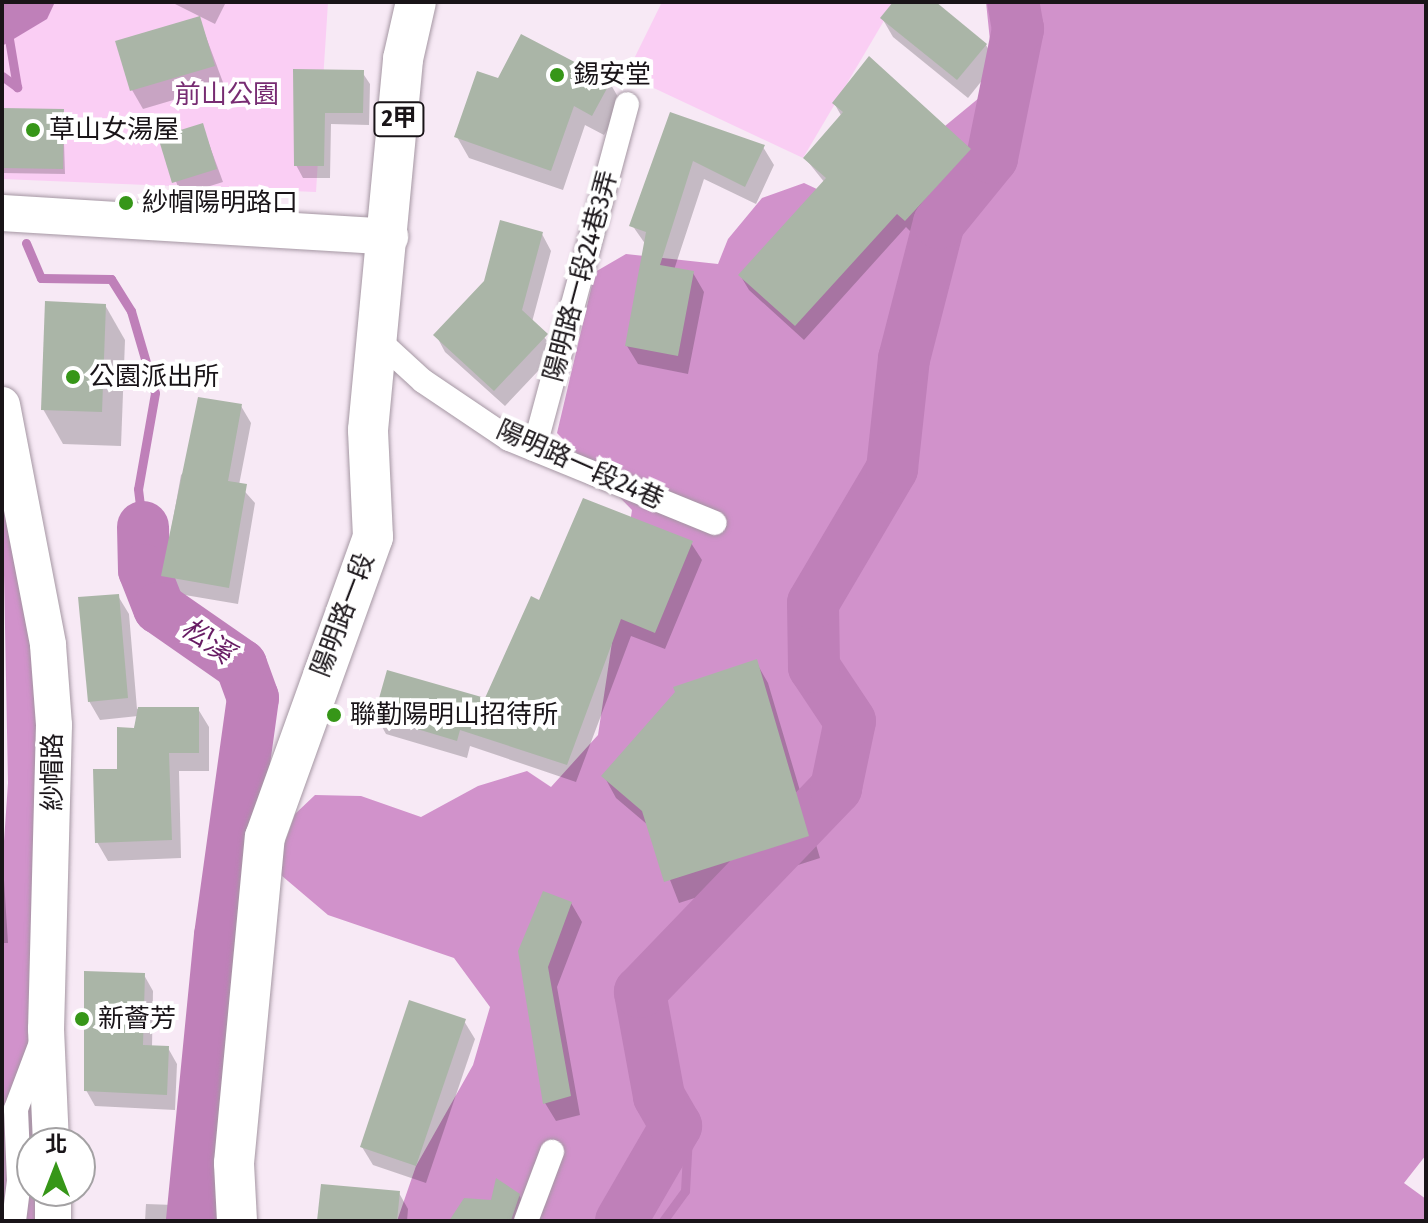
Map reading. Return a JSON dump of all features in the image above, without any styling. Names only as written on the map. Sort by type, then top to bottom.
[{"type":"main road","name":"陽明路一段","points":[[237,1221],[234,1163],[265,837],[373,537],[368,430],[376,338],[390,237],[403,59],[416,2]]},
{"type":"street","name":"陽明路一段24巷3弄","points":[[534,449],[627,104]]},
{"type":"street","points":[[2,213],[390,237]]},
{"type":"street","name":"陽明路一段24巷","points":[[376,338],[423,381],[509,439],[715,523]]},
{"type":"street","name":"紗帽路","points":[[2,405],[48,645],[54,725],[46,1029],[50,1127]]},
{"type":"street","points":[[14,1221],[19,1181],[16,1109],[46,1029]]},
{"type":"street","points":[[526,1221],[552,1152]]},
{"type":"green space","name":"前山公園","points":[[2,2],[328,2],[316,192],[2,179]]},
{"type":"green space","points":[[662,2],[895,2],[803,158],[626,75]]},
{"type":"shaded area","points":[[2,2],[55,2],[47,19],[2,46]]},
{"type":"shaded area","points":[[986,2],[1426,2],[1426,1155],[1404,1183],[1426,1199],[1426,1221],[397,1221],[416,1166],[473,1065],[490,1007],[454,958],[328,915],[275,870],[295,814],[315,795],[361,796],[421,817],[478,786],[527,771],[551,787],[598,735],[632,510],[557,433],[595,272],[626,254],[718,264],[728,239],[762,198],[804,183],[851,205],[879,197],[905,220],[945,126],[979,98],[992,60]]},
{"type":"shaded area","points":[[2,471],[41,649],[41,1127],[16,1127],[16,1207],[44,1207],[44,1221],[2,1221],[2,870],[8,783]]},
{"type":"building","points":[[893,2],[936,2],[987,44],[957,80],[880,18]]},
{"type":"building","points":[[200,16],[215,66],[130,91],[115,41]]},
{"type":"building","points":[[521,34],[611,81],[592,116],[574,106],[551,171],[454,137],[477,71],[498,78]]},
{"type":"building","points":[[869,56],[971,149],[905,221],[897,214],[795,326],[738,275],[826,178],[803,158],[843,112],[832,103]]},
{"type":"building","points":[[293,69],[364,70],[363,113],[325,113],[324,166],[294,166]]},
{"type":"building","name":"草山女湯屋","points":[[2,108],[64,109],[63,169],[2,168]]},
{"type":"building","points":[[670,112],[765,145],[745,187],[693,161],[660,265],[694,271],[678,356],[625,346],[646,232],[629,226]]},
{"type":"building","points":[[203,123],[217,169],[172,183],[158,137]]},
{"type":"building","points":[[500,220],[543,232],[522,310],[548,334],[494,391],[433,335],[484,281]]},
{"type":"building","name":"公園派出所","points":[[45,301],[106,304],[102,412],[41,410]]},
{"type":"building","points":[[198,397],[242,404],[228,481],[247,484],[229,588],[161,576]]},
{"type":"building","points":[[583,498],[693,541],[655,633],[621,619],[567,765],[460,730],[457,741],[374,716],[387,670],[485,698],[531,596],[539,600]]},
{"type":"building","points":[[119,594],[128,698],[88,702],[78,597]]},
{"type":"building","points":[[757,659],[809,836],[664,882],[642,811],[601,776],[675,692],[673,687]]},
{"type":"building","points":[[138,707],[199,707],[199,753],[169,753],[172,840],[95,843],[93,769],[117,769],[117,727],[134,728]]},
{"type":"building","points":[[543,891],[572,902],[548,967],[571,1096],[543,1104],[518,951]]},
{"type":"building","points":[[84,971],[145,973],[143,1045],[169,1046],[167,1095],[84,1091]]},
{"type":"building","points":[[409,1000],[466,1019],[416,1166],[360,1147]]},
{"type":"building","points":[[496,1178],[520,1194],[511,1221],[449,1221],[464,1198],[491,1200]]},
{"type":"building","points":[[321,1184],[400,1191],[397,1221],[317,1221]]},
{"type":"waterway","points":[[621,1221],[676,1126],[659,1096],[640,992],[836,788],[850,721],[814,667],[813,603],[892,469],[904,359],[939,223],[992,158],[1018,29],[1013,2]]},
{"type":"waterway","name":"松溪","points":[[8,33],[17,87]]},
{"type":"waterway","name":"松溪","points":[[2,76],[17,87]]},
{"type":"waterway","name":"松溪","points":[[26,243],[41,278],[111,279],[131,311],[155,393],[138,489],[143,527]]},
{"type":"waterway","name":"松溪","points":[[143,527],[144,570],[159,608],[241,665],[253,698],[220,935],[192,1221]]},
{"type":"waterway","points":[[663,1221],[685,1191],[688,1135],[676,1126]]},
{"type":"place","name":"錫安堂","points":[[557,75]]},
{"type":"place","name":"草山女湯屋","points":[[33,130]]},
{"type":"place","name":"紗帽陽明路口","points":[[126,203]]},
{"type":"place","name":"公園派出所","points":[[73,377]]},
{"type":"place","name":"聯勤陽明山招待所","points":[[334,715]]},
{"type":"place","name":"新薈芳","points":[[82,1019]]}]
